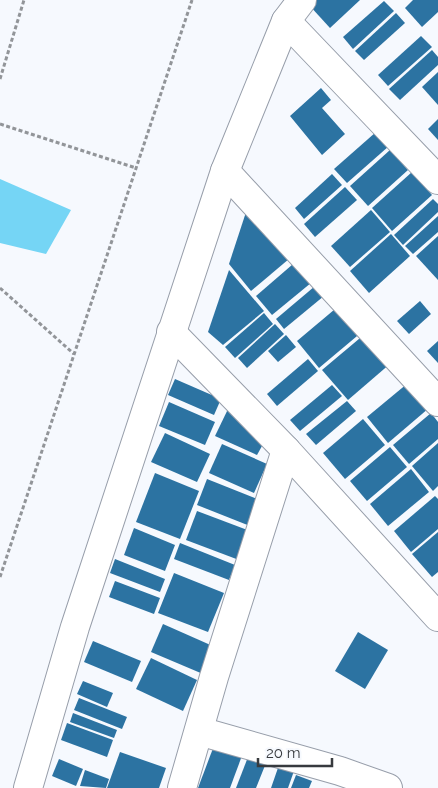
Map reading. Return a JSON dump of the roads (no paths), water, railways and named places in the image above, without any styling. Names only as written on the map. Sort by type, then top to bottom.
[{"type":"street","points":[[28,788],[75,627],[225,171],[294,10],[438,180]]},
{"type":"street","points":[[225,171],[438,402]]},
{"type":"street","points":[[172,332],[286,450],[438,617]]},
{"type":"street","points":[[182,788],[286,450]]},
{"type":"street","points":[[199,731],[340,771],[388,788]]},
{"type":"water","points":[[0,179],[71,210],[46,254],[0,243]]}]
